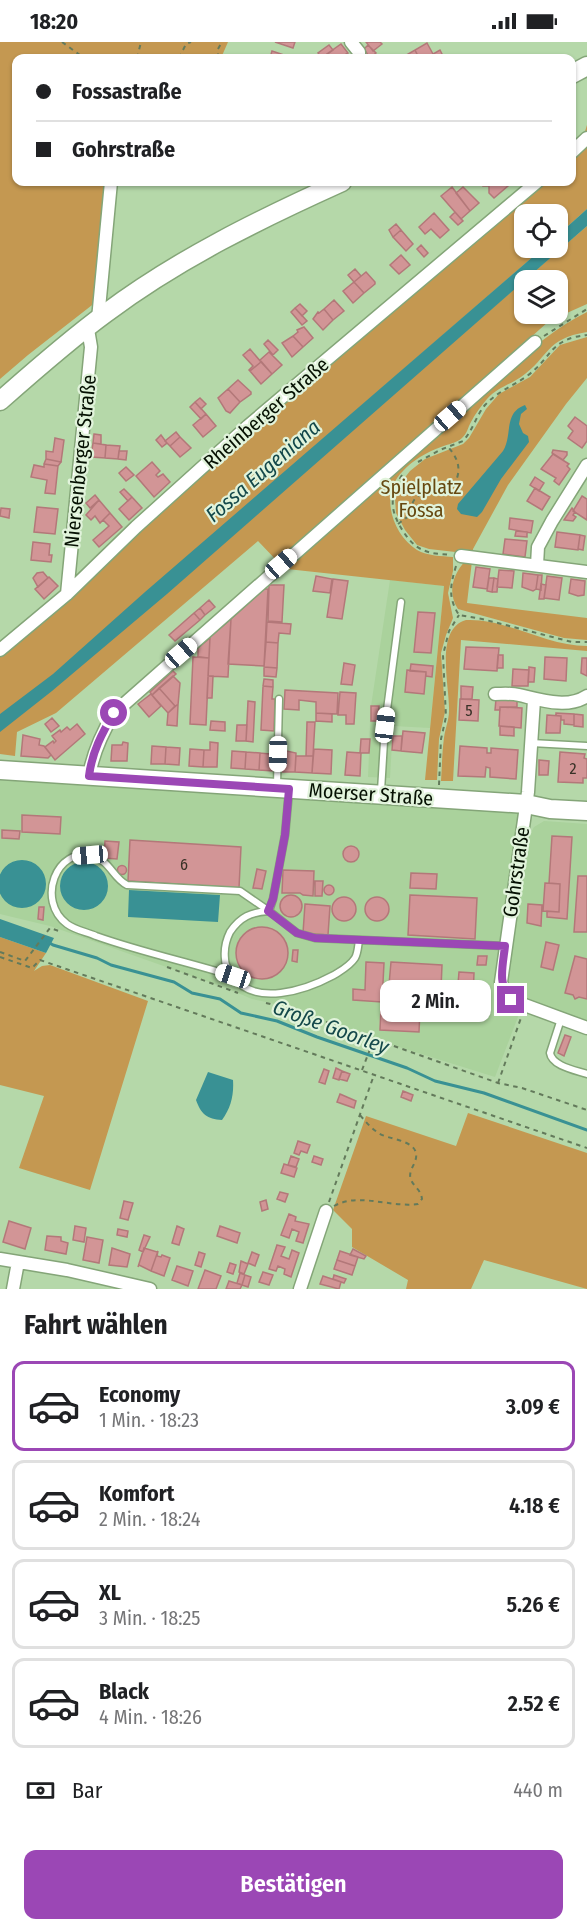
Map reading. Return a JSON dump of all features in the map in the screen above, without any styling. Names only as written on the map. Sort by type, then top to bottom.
[{"type":"main road","points":[[0,401],[125,299],[213,245],[334,186]]},
{"type":"main road","name":"Moerser Straße","points":[[0,770],[526,804],[550,809],[587,812]]},
{"type":"main road","name":"Moerser Straße","points":[[526,804],[550,800],[587,802]]},
{"type":"street","points":[[576,148],[587,138]]},
{"type":"street","name":"Niersenberger Straße","points":[[67,594],[91,346],[89,335],[110,186]]},
{"type":"street","name":"Rheinberger Straße","points":[[0,650],[67,594],[136,527],[248,426],[532,186]]},
{"type":"street","points":[[89,776],[91,762],[102,733],[114,713],[535,342]]},
{"type":"street","points":[[537,566],[538,547],[587,465]]},
{"type":"street","points":[[460,556],[587,572]]},
{"type":"street","points":[[495,694],[518,695],[534,700],[577,702],[587,696]]},
{"type":"street","name":"Gohrstraße","points":[[534,700],[526,804],[501,982],[505,993],[511,1000],[587,1028]]},
{"type":"street","points":[[300,1289],[326,1211]]},
{"type":"street","points":[[0,1259],[122,1281],[150,1289]]},
{"type":"street","points":[[13,1289],[18,1262]]},
{"type":"lane","points":[[381,795],[385,725],[401,602]]},
{"type":"lane","points":[[268,911],[273,899],[285,835],[279,699]]},
{"type":"lane","points":[[531,743],[587,746]]},
{"type":"lane","points":[[233,976],[112,942],[68,925],[52,906],[51,890],[56,875],[63,865],[74,857],[90,855],[101,858],[110,866],[120,881],[127,885],[240,891],[297,933],[315,938],[505,946]]},
{"type":"lane","points":[[268,911],[253,912],[240,920],[229,934],[224,950],[225,964],[237,982],[252,991],[268,993],[296,991],[320,983],[348,967],[356,956],[359,940]]},
{"type":"lane","points":[[561,1019],[550,1058],[587,1074]]},
{"type":"path","points":[[62,42],[78,54]]},
{"type":"path","points":[[181,54],[186,44],[191,42]]},
{"type":"path","points":[[535,342],[587,309]]},
{"type":"path","points":[[416,462],[463,441],[480,412],[491,399],[528,375],[555,345],[587,334]]},
{"type":"path","points":[[399,524],[410,515],[412,503],[417,496],[451,485],[456,481],[459,465],[448,447]]},
{"type":"path","points":[[407,470],[397,484],[393,495],[393,511],[406,536],[421,550],[460,556],[450,585],[451,600],[459,615]]},
{"type":"path","points":[[459,615],[572,642],[587,642]]},
{"type":"path","points":[[439,788],[441,740],[446,717],[443,655],[449,631],[459,615]]},
{"type":"path","points":[[0,952],[25,961],[50,928],[71,934]]},
{"type":"path","points":[[0,957],[32,968],[40,960],[363,1069],[374,1075],[587,1148]]},
{"type":"path","points":[[161,965],[240,994]]},
{"type":"path","points":[[259,1001],[290,1009],[498,1083],[522,1088],[587,1110]]},
{"type":"path","points":[[498,1083],[525,1006]]},
{"type":"path","points":[[363,1069],[374,1039]]},
{"type":"path","points":[[326,1211],[374,1075]]},
{"type":"path","points":[[326,1211],[344,1201],[353,1199],[405,1206],[418,1204],[422,1199],[422,1193],[411,1179],[410,1172],[416,1159],[416,1152],[411,1145],[378,1133],[360,1115]]},
{"type":"shaded area","points":[[390,580],[444,586],[430,728],[393,726],[390,778],[368,777],[371,706]]},
{"type":"shaded area","points":[[0,770],[526,808],[503,985],[521,1009],[495,1077],[383,1042],[271,1003],[252,999],[50,926],[0,914]]},
{"type":"shaded area","points":[[544,821],[587,824],[587,1023],[514,995],[507,983],[527,840],[534,827]]},
{"type":"green space","points":[[0,42],[228,42],[223,54],[12,54],[12,186],[110,186],[96,302],[0,379]]},
{"type":"green space","points":[[587,125],[587,209],[568,226],[568,204],[514,204],[514,258],[531,258],[518,270],[514,270],[514,273],[315,446],[319,458],[514,289],[514,324],[546,324],[279,563],[258,541],[56,713],[17,732],[15,756],[0,754],[0,650],[136,527],[532,186],[576,186],[576,148],[581,144]]},
{"type":"green space","points":[[587,226],[587,304],[568,312],[568,270],[536,270],[550,258],[568,258],[568,242]]},
{"type":"green space","points":[[587,312],[587,332],[573,335],[555,344],[530,370],[491,395],[476,413],[464,436],[411,463],[396,480],[392,491],[390,502],[395,524],[408,543],[425,553],[453,557],[453,571],[448,593],[453,618],[441,653],[445,712],[439,739],[437,780],[425,780],[444,586],[287,569],[355,505],[526,353]]},
{"type":"green space","name":"Spielplatz Fossa","points":[[587,337],[587,378],[508,485],[473,549],[473,554],[429,549],[417,545],[405,530],[396,513],[395,498],[399,485],[410,471],[425,459],[463,444],[499,394],[530,377],[560,345]]},
{"type":"green space","points":[[465,561],[472,561],[467,603],[587,618],[587,640],[564,638],[458,609],[452,590],[457,572]]},
{"type":"green space","points":[[466,620],[496,623],[556,642],[587,646],[587,651],[461,640],[453,781],[441,781],[443,743],[449,711],[447,646],[456,626]]},
{"type":"green space","points":[[0,937],[46,953],[34,971],[42,966],[50,965],[148,1001],[90,1190],[19,1168],[44,1096],[0,1085]]},
{"type":"green space","points":[[468,1113],[587,1153],[587,1289],[484,1260],[471,1289],[406,1289],[408,1280],[352,1247],[352,1229],[333,1210],[366,1116],[456,1146]]},
{"type":"water","name":"Fossa Eugeniana","points":[[587,209],[587,226],[568,243],[568,226]]},
{"type":"water","name":"Fossa Eugeniana","points":[[531,258],[550,258],[537,270],[518,270]]},
{"type":"water","name":"Fossa Eugeniana","points":[[514,273],[514,290],[167,594],[0,732],[0,714],[53,674]]},
{"type":"water","points":[[525,405],[527,409],[521,414],[519,424],[523,433],[528,436],[529,442],[501,479],[482,512],[477,517],[461,514],[457,509],[458,504],[503,451],[511,419],[518,409]]},
{"type":"water","points":[[22,860],[35,864],[42,871],[46,884],[42,897],[31,906],[22,908],[13,906],[5,901],[0,893],[0,875],[5,867],[13,862]]},
{"type":"water","points":[[79,862],[89,862],[101,869],[108,881],[108,891],[101,903],[89,910],[79,910],[64,899],[60,891],[60,881],[71,866]]},
{"type":"water","points":[[129,890],[220,895],[218,922],[128,917]]},
{"type":"water","points":[[0,919],[54,938],[46,953],[0,937]]},
{"type":"water","points":[[208,1072],[233,1080],[231,1101],[222,1120],[205,1115],[196,1100]]},
{"type":"building","points":[[275,42],[295,42],[293,48]]},
{"type":"building","points":[[366,42],[380,42],[382,44],[373,51]]},
{"type":"building","points":[[427,43],[433,54],[417,54],[415,50]]},
{"type":"building","points":[[341,44],[348,53],[346,54],[327,54]]},
{"type":"building","points":[[329,45],[333,50],[328,54],[318,53]]},
{"type":"building","points":[[368,45],[376,53],[367,54],[364,49]]},
{"type":"building","points":[[489,186],[508,186],[494,198],[489,193]]},
{"type":"building","points":[[452,187],[470,211],[461,219],[441,196]]},
{"type":"building","points":[[463,187],[479,203],[470,211],[456,193]]},
{"type":"building","points":[[455,212],[463,221],[458,225],[450,217]]},
{"type":"building","points":[[434,213],[449,230],[440,238],[431,229],[425,234],[419,227]]},
{"type":"building","points":[[396,224],[401,230],[393,237],[389,230]]},
{"type":"building","points":[[401,230],[413,244],[406,251],[393,237]]},
{"type":"building","points":[[421,245],[428,253],[424,257],[417,249]]},
{"type":"building","points":[[401,255],[410,265],[399,274],[390,265]]},
{"type":"building","points":[[355,269],[361,276],[354,282],[348,275]]},
{"type":"building","points":[[366,272],[375,284],[364,293],[354,282]]},
{"type":"building","points":[[354,282],[364,293],[353,303],[343,291]]},
{"type":"building","points":[[334,300],[344,311],[333,320],[324,309]]},
{"type":"building","points":[[300,304],[307,311],[302,316],[295,308]]},
{"type":"building","points":[[295,308],[307,321],[302,325],[291,312]]},
{"type":"building","points":[[324,309],[333,320],[323,330],[313,319],[318,312]]},
{"type":"building","points":[[304,327],[313,338],[303,347],[293,336],[298,332],[297,330]]},
{"type":"building","points":[[293,336],[303,347],[292,357],[282,343]]},
{"type":"building","points":[[268,340],[278,350],[273,355],[264,344]]},
{"type":"building","points":[[250,349],[261,362],[250,371],[253,366],[243,355]]},
{"type":"building","points":[[269,352],[282,365],[272,374],[260,360]]},
{"type":"building","points":[[261,362],[272,374],[261,384],[250,371]]},
{"type":"building","points":[[238,380],[251,392],[240,402],[228,389]]},
{"type":"building","points":[[228,389],[240,402],[230,413],[226,411],[218,398]]},
{"type":"building","points":[[200,398],[206,404],[201,409],[195,402]]},
{"type":"building","points":[[195,402],[206,414],[201,419],[190,407]]},
{"type":"building","points":[[206,414],[216,426],[203,437],[193,425]]},
{"type":"building","points":[[575,417],[587,426],[587,441],[582,448],[568,438],[573,431],[568,426]]},
{"type":"building","points":[[176,432],[180,437],[170,446],[165,441]]},
{"type":"building","points":[[94,434],[101,435],[101,444],[93,443]]},
{"type":"building","points":[[161,435],[167,443],[162,447],[156,440]]},
{"type":"building","points":[[180,437],[191,448],[180,457],[170,446]]},
{"type":"building","points":[[55,438],[64,440],[61,462],[46,459],[46,451],[53,452]]},
{"type":"building","points":[[93,443],[106,445],[105,458],[91,457]]},
{"type":"building","points":[[106,445],[120,446],[118,459],[105,458]]},
{"type":"building","points":[[553,450],[567,452],[567,455],[563,460],[552,453]]},
{"type":"building","points":[[119,451],[127,451],[126,460],[118,459]]},
{"type":"building","points":[[553,454],[569,464],[567,466],[570,469],[559,485],[554,481],[556,478],[541,469]]},
{"type":"building","points":[[46,459],[61,462],[58,466],[44,464]]},
{"type":"building","points":[[152,462],[160,471],[156,475],[158,477],[163,474],[170,482],[154,497],[136,476]]},
{"type":"building","points":[[44,464],[58,466],[55,494],[45,493],[47,480],[31,477],[34,465],[44,467]]},
{"type":"building","points":[[126,467],[134,475],[126,481],[119,473]]},
{"type":"building","points":[[535,477],[544,483],[539,491],[530,485]]},
{"type":"building","points":[[535,488],[550,497],[542,510],[527,501]]},
{"type":"building","points":[[124,489],[132,497],[128,501],[120,492]]},
{"type":"building","points":[[95,495],[99,500],[90,508],[86,503]]},
{"type":"building","points":[[582,496],[587,499],[587,520],[573,511]]},
{"type":"building","points":[[132,497],[142,508],[129,520],[119,509]]},
{"type":"building","points":[[99,500],[110,513],[100,523],[95,516],[91,520],[86,515]]},
{"type":"building","points":[[37,507],[58,509],[55,534],[34,532]]},
{"type":"building","points":[[1,508],[10,509],[9,518],[0,516]]},
{"type":"building","points":[[572,508],[575,512],[573,515],[576,517],[573,521],[564,520]]},
{"type":"building","points":[[110,513],[122,527],[99,547],[93,540],[109,526],[103,520]]},
{"type":"building","points":[[510,518],[533,521],[531,533],[509,529]]},
{"type":"building","points":[[516,531],[527,532],[527,537],[515,536]]},
{"type":"building","points":[[557,532],[580,535],[578,550],[555,547]]},
{"type":"building","points":[[580,535],[585,536],[583,550],[578,549]]},
{"type":"building","points":[[505,539],[527,541],[525,557],[503,554]]},
{"type":"building","points":[[33,542],[50,544],[51,562],[31,560]]},
{"type":"building","points":[[476,567],[490,569],[487,589],[473,587]]},
{"type":"building","points":[[499,570],[514,571],[512,588],[497,587]]},
{"type":"building","points":[[43,572],[48,578],[38,587],[33,578],[37,573]]},
{"type":"building","points":[[523,573],[538,575],[536,589],[533,591],[522,587]]},
{"type":"building","points":[[538,575],[542,575],[541,590],[536,589]]},
{"type":"building","points":[[316,576],[332,579],[330,593],[313,591]]},
{"type":"building","points":[[547,576],[562,578],[559,600],[544,598]]},
{"type":"building","points":[[49,577],[58,586],[44,599],[35,589]]},
{"type":"building","points":[[489,578],[494,578],[492,592],[487,591]]},
{"type":"building","points":[[494,578],[498,579],[497,592],[492,592]]},
{"type":"building","points":[[333,579],[348,581],[342,619],[327,617]]},
{"type":"building","points":[[571,579],[585,581],[584,595],[569,593]]},
{"type":"building","points":[[541,584],[546,585],[544,599],[539,599]]},
{"type":"building","points":[[269,585],[284,585],[282,622],[268,621]]},
{"type":"building","points":[[264,589],[268,589],[264,666],[228,664],[231,619]]},
{"type":"building","points":[[209,600],[215,607],[205,615],[200,608]]},
{"type":"building","points":[[200,608],[205,615],[200,620],[194,613]]},
{"type":"building","points":[[418,612],[435,613],[431,653],[414,652]]},
{"type":"building","points":[[194,613],[200,620],[175,641],[169,635]]},
{"type":"building","points":[[231,619],[228,677],[208,676],[210,637]]},
{"type":"building","points":[[267,622],[291,624],[290,634],[279,633],[278,643],[266,642]]},
{"type":"building","points":[[210,638],[209,658],[198,657],[198,648]]},
{"type":"building","points":[[266,642],[278,643],[277,668],[264,667]]},
{"type":"building","points":[[466,647],[499,648],[497,671],[464,669]]},
{"type":"building","points":[[498,655],[503,655],[503,668],[497,668]]},
{"type":"building","points":[[193,657],[209,658],[206,725],[190,724]]},
{"type":"building","points":[[545,657],[567,658],[566,681],[544,679]]},
{"type":"building","points":[[582,658],[587,658],[587,676],[581,673]]},
{"type":"building","points":[[344,663],[355,665],[352,685],[341,684]]},
{"type":"building","points":[[411,664],[433,666],[432,677],[426,676],[426,672],[410,671]]},
{"type":"building","points":[[264,667],[277,668],[276,677],[264,676]]},
{"type":"building","points":[[529,667],[535,668],[534,682],[528,682]]},
{"type":"building","points":[[513,669],[529,670],[528,686],[512,686]]},
{"type":"building","points":[[407,670],[426,672],[424,694],[405,692]]},
{"type":"building","points":[[173,671],[176,674],[152,695],[150,692]]},
{"type":"building","points":[[173,676],[180,683],[178,705],[175,706],[159,688]]},
{"type":"building","points":[[208,676],[213,676],[212,698],[207,698]]},
{"type":"building","points":[[264,679],[273,680],[273,687],[263,686]]},
{"type":"building","points":[[263,686],[273,687],[274,731],[261,730]]},
{"type":"building","points":[[461,686],[473,687],[472,699],[461,699]]},
{"type":"building","points":[[159,688],[175,706],[168,713],[152,695]]},
{"type":"building","points":[[285,690],[338,693],[337,714],[316,713],[316,702],[299,700],[299,710],[284,709]]},
{"type":"building","points":[[340,692],[356,693],[354,724],[346,724],[346,715],[338,715]]},
{"type":"building","points":[[151,694],[161,706],[149,717],[138,704]]},
{"type":"building","points":[[460,699],[479,700],[478,721],[459,720]]},
{"type":"building","points":[[496,699],[517,700],[517,707],[500,707],[500,710],[495,710]]},
{"type":"building","points":[[248,701],[255,702],[253,742],[246,741]]},
{"type":"building","points":[[177,705],[177,726],[167,725],[168,713]]},
{"type":"building","points":[[371,706],[379,706],[378,721],[371,721]]},
{"type":"building","points":[[500,707],[522,708],[521,728],[499,726]]},
{"type":"building","points":[[316,713],[332,714],[332,722],[316,721]]},
{"type":"building","points":[[556,713],[574,714],[574,725],[564,724],[564,720],[561,720],[561,716],[556,716]]},
{"type":"building","points":[[574,714],[583,715],[583,727],[574,726]]},
{"type":"building","points":[[547,715],[561,716],[560,733],[546,733]]},
{"type":"building","points":[[52,718],[59,726],[51,732],[45,724]]},
{"type":"building","points":[[211,721],[225,722],[225,731],[210,730]]},
{"type":"building","points":[[307,722],[315,722],[313,756],[306,756]]},
{"type":"building","points":[[77,724],[85,734],[55,760],[45,747],[56,741],[52,736],[60,730],[61,732],[67,727],[70,730]]},
{"type":"building","points":[[237,725],[247,725],[246,741],[236,741]]},
{"type":"building","points":[[500,726],[514,727],[514,736],[500,735]]},
{"type":"building","points":[[403,731],[425,733],[422,753],[401,751]]},
{"type":"building","points":[[23,735],[40,739],[39,745],[44,746],[51,755],[48,758],[21,756]]},
{"type":"building","points":[[393,736],[402,736],[401,751],[392,750]]},
{"type":"building","points":[[361,739],[370,739],[369,753],[360,753]]},
{"type":"building","points":[[123,742],[128,743],[127,761],[111,761],[112,745],[122,745]]},
{"type":"building","points":[[210,742],[218,743],[217,767],[203,767],[204,750],[210,750]]},
{"type":"building","points":[[152,746],[166,747],[165,764],[151,764]]},
{"type":"building","points":[[460,746],[487,748],[487,753],[491,753],[491,748],[518,750],[516,779],[490,777],[490,768],[486,767],[485,777],[458,776]]},
{"type":"building","points":[[166,747],[180,748],[179,765],[165,764]]},
{"type":"building","points":[[190,749],[204,750],[203,767],[189,766]]},
{"type":"building","points":[[314,749],[332,750],[331,774],[312,773]]},
{"type":"building","points":[[282,750],[296,753],[295,772],[281,772]]},
{"type":"building","points":[[232,751],[246,752],[245,769],[231,768]]},
{"type":"building","points":[[270,751],[276,751],[274,771],[259,770],[260,753],[270,754]]},
{"type":"building","points":[[246,752],[260,753],[259,770],[245,769]]},
{"type":"building","points":[[347,752],[361,753],[360,776],[345,775]]},
{"type":"building","points":[[560,752],[585,754],[587,778],[583,778],[583,783],[558,782]]},
{"type":"building","points":[[296,756],[313,756],[312,773],[295,772]]},
{"type":"building","points":[[539,760],[549,761],[548,775],[539,775]]},
{"type":"building","points":[[22,815],[61,817],[60,834],[22,832]]},
{"type":"building","points":[[2,830],[20,831],[19,839],[2,838]]},
{"type":"building","points":[[552,836],[572,837],[567,919],[547,917],[547,911],[559,912],[560,884],[549,883]]},
{"type":"building","points":[[130,840],[241,847],[239,888],[128,881]]},
{"type":"building","points":[[105,841],[119,842],[117,859],[104,858]]},
{"type":"building","points":[[351,846],[359,854],[351,862],[343,854]]},
{"type":"building","points":[[122,866],[126,870],[122,874],[118,870]]},
{"type":"building","points":[[257,869],[266,871],[262,889],[253,888]]},
{"type":"building","points":[[283,870],[314,871],[313,896],[282,893]]},
{"type":"building","points":[[411,873],[437,874],[436,889],[410,888]]},
{"type":"building","points":[[578,876],[587,876],[587,932],[574,932]]},
{"type":"building","points":[[315,881],[323,881],[322,896],[315,896]]},
{"type":"building","points":[[545,883],[560,884],[559,912],[543,911]]},
{"type":"building","points":[[329,885],[334,890],[329,895],[324,890]]},
{"type":"building","points":[[291,895],[299,898],[302,906],[299,914],[291,917],[283,914],[280,906],[283,898]]},
{"type":"building","points":[[410,895],[477,898],[475,939],[408,935]]},
{"type":"building","points":[[344,897],[353,900],[356,909],[353,918],[344,921],[335,918],[332,909],[335,900]]},
{"type":"building","points":[[377,897],[386,900],[389,909],[386,918],[377,921],[368,918],[365,909],[368,900]]},
{"type":"building","points":[[305,904],[330,906],[328,935],[303,933]]},
{"type":"building","points":[[528,904],[542,905],[541,926],[527,923]]},
{"type":"building","points":[[39,907],[44,907],[43,920],[38,919]]},
{"type":"building","points":[[257,927],[267,927],[281,934],[288,953],[281,972],[267,979],[257,979],[247,975],[240,968],[236,958],[236,948],[240,938],[247,931]]},
{"type":"building","points":[[546,942],[559,945],[553,970],[541,967]]},
{"type":"building","points":[[293,950],[298,950],[297,962],[292,961]]},
{"type":"building","points":[[478,956],[487,956],[486,965],[477,965]]},
{"type":"building","points":[[575,956],[587,959],[587,999],[579,997],[575,999],[573,995],[565,993]]},
{"type":"building","points":[[366,962],[384,963],[382,1002],[353,1000],[353,989],[365,990]]},
{"type":"building","points":[[391,962],[442,965],[441,989],[389,985]]},
{"type":"building","points":[[459,972],[474,973],[473,997],[457,996]]},
{"type":"building","points":[[381,1007],[420,1010],[419,1032],[380,1030]]},
{"type":"building","points":[[565,1035],[571,1037],[564,1056],[558,1053]]},
{"type":"building","points":[[336,1068],[342,1071],[339,1080],[333,1078]]},
{"type":"building","points":[[324,1069],[329,1071],[325,1084],[319,1082]]},
{"type":"building","points":[[342,1071],[350,1074],[347,1081],[339,1079]]},
{"type":"building","points":[[403,1091],[413,1095],[411,1101],[401,1097]]},
{"type":"building","points":[[340,1094],[356,1101],[354,1108],[337,1102]]},
{"type":"building","points":[[298,1141],[310,1145],[307,1153],[301,1151],[299,1155],[294,1153]]},
{"type":"building","points":[[291,1156],[299,1159],[296,1167],[288,1165]]},
{"type":"building","points":[[314,1156],[323,1159],[321,1165],[312,1162]]},
{"type":"building","points":[[284,1164],[297,1168],[294,1177],[281,1173]]},
{"type":"building","points":[[280,1192],[288,1194],[285,1202],[277,1199]]},
{"type":"building","points":[[266,1200],[268,1209],[262,1211],[260,1202]]},
{"type":"building","points":[[124,1201],[133,1203],[128,1220],[120,1218]]},
{"type":"building","points":[[289,1214],[296,1217],[295,1221],[309,1224],[303,1243],[296,1241],[299,1232],[292,1229],[289,1238],[281,1235]]},
{"type":"building","points":[[9,1221],[31,1228],[25,1249],[3,1242]]},
{"type":"building","points":[[75,1226],[86,1228],[84,1242],[73,1240]]},
{"type":"building","points":[[177,1226],[184,1229],[179,1245],[172,1243]]},
{"type":"building","points":[[220,1226],[240,1233],[237,1243],[217,1236]]},
{"type":"building","points":[[118,1229],[128,1231],[127,1237],[117,1235]]},
{"type":"building","points":[[144,1235],[150,1237],[143,1252],[139,1250]]},
{"type":"building","points":[[47,1236],[61,1237],[61,1241],[68,1243],[66,1254],[45,1250]]},
{"type":"building","points":[[87,1237],[103,1240],[99,1263],[83,1260]]},
{"type":"building","points":[[277,1245],[285,1247],[281,1256],[289,1259],[292,1250],[299,1253],[291,1277],[284,1274],[285,1269],[278,1266],[276,1271],[269,1269]]},
{"type":"building","points":[[112,1248],[130,1254],[127,1267],[109,1265]]},
{"type":"building","points":[[144,1248],[158,1251],[151,1271],[139,1265],[138,1267]]},
{"type":"building","points":[[353,1249],[366,1256],[364,1259],[350,1255]]},
{"type":"building","points":[[158,1251],[157,1256],[170,1258],[164,1276],[151,1271]]},
{"type":"building","points":[[340,1251],[358,1257],[355,1266],[337,1260]]},
{"type":"building","points":[[199,1252],[205,1254],[201,1267],[195,1265]]},
{"type":"building","points":[[252,1252],[259,1255],[255,1266],[248,1263]]},
{"type":"building","points":[[337,1260],[355,1266],[352,1275],[334,1269]]},
{"type":"building","points":[[241,1261],[248,1264],[244,1274],[239,1272]]},
{"type":"building","points":[[230,1263],[236,1265],[233,1274],[227,1272]]},
{"type":"building","points":[[177,1266],[193,1271],[188,1286],[172,1280]]},
{"type":"building","points":[[205,1270],[221,1276],[216,1289],[198,1289]]},
{"type":"building","points":[[263,1272],[273,1275],[269,1285],[259,1282]]},
{"type":"building","points":[[240,1273],[245,1275],[242,1285],[237,1283]]},
{"type":"building","points":[[245,1275],[251,1277],[248,1287],[242,1285]]},
{"type":"building","points":[[334,1275],[346,1279],[344,1283],[333,1279]]},
{"type":"building","points":[[323,1276],[341,1282],[339,1289],[320,1284]]},
{"type":"building","points":[[229,1281],[242,1285],[240,1289],[226,1289]]},
{"type":"waterway","name":"Große Goorley","points":[[48,942],[111,965],[174,982],[192,993],[220,999],[241,1013],[277,1021],[407,1068],[435,1081],[484,1093],[587,1130]]},
{"type":"route","points":[[114,713],[102,733],[91,762],[89,776],[289,789],[285,835],[273,899],[268,911],[297,933],[315,938],[505,946],[501,982],[505,993],[511,1000]]}]
